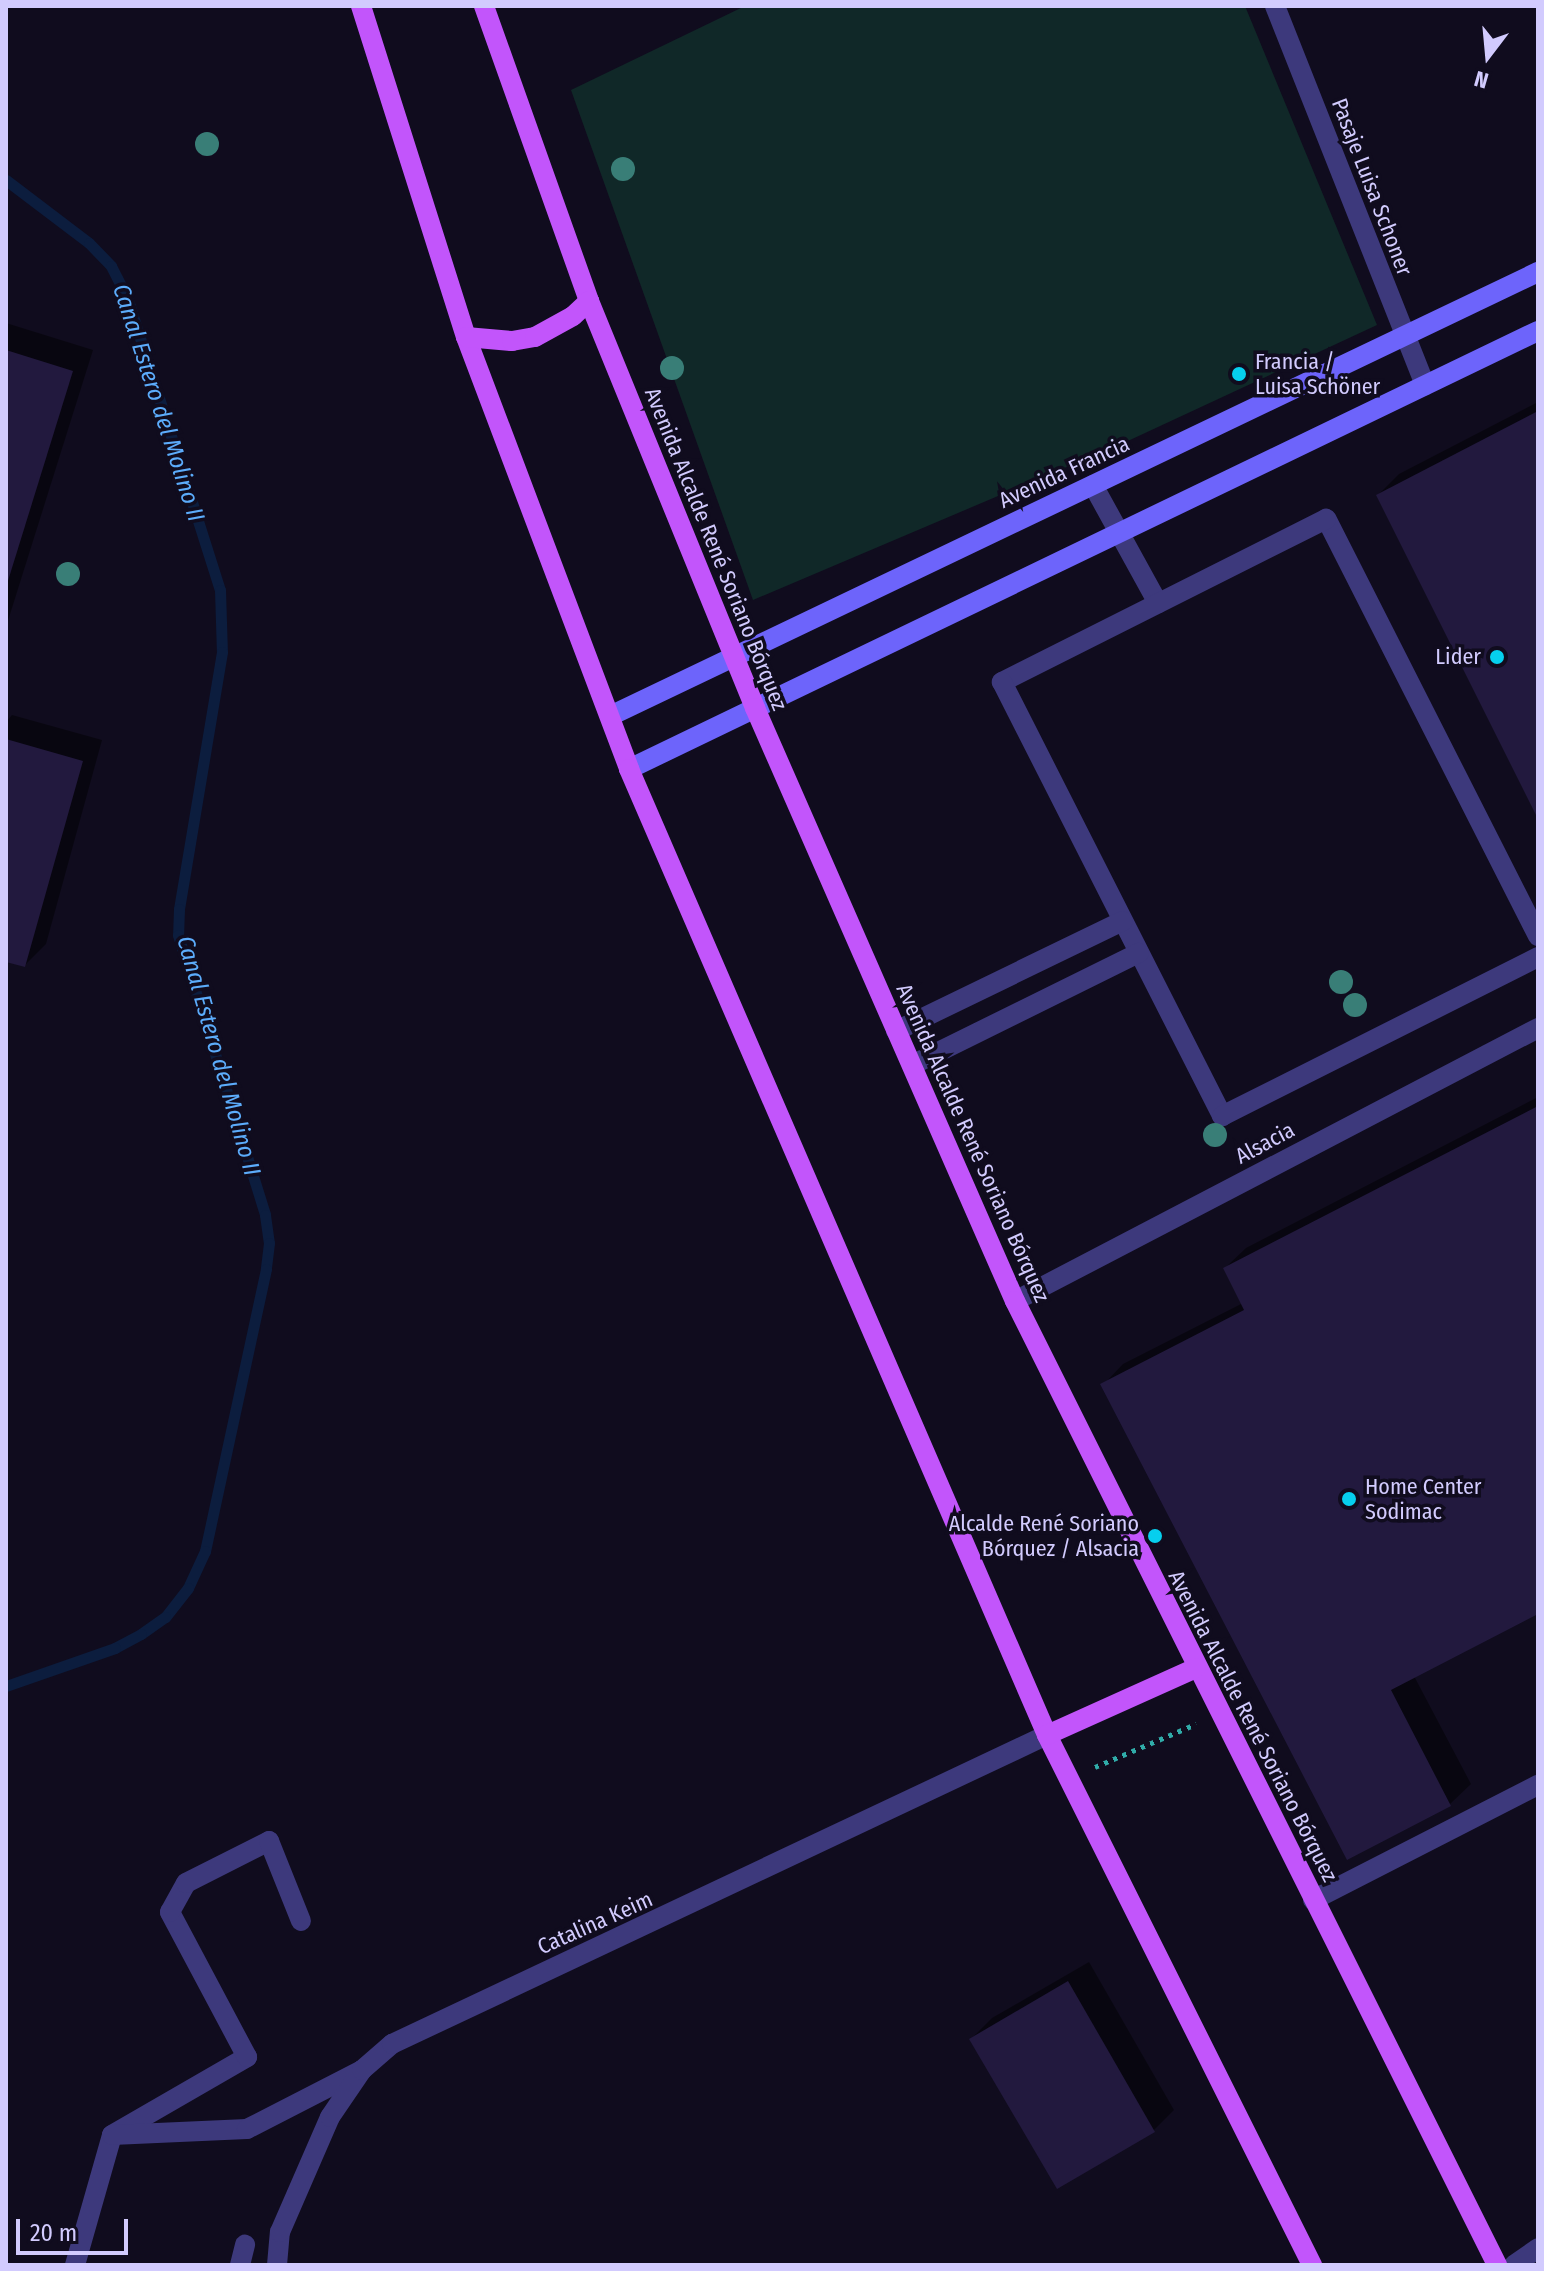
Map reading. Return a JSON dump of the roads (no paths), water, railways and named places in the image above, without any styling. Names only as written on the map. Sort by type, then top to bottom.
[{"type":"main road","points":[[361,6],[466,337],[629,769],[1047,1735],[1312,2265]]},
{"type":"main road","name":"Avenida Alcalde René Soriano Bórquez","points":[[484,6],[589,301],[755,708],[1015,1301],[1497,2265]]},
{"type":"main road","name":"Avenida Francia","points":[[610,716],[1538,272]]},
{"type":"main road","points":[[466,337],[500,341],[535,337],[573,316],[589,301]]},
{"type":"main road","points":[[629,769],[1538,331]]},
{"type":"main road","points":[[1047,1735],[1196,1668]]},
{"type":"street","name":"Pasaje Luisa Schoner","points":[[1275,6],[1425,385]]},
{"type":"street","points":[[1093,485],[1158,603]]},
{"type":"street","points":[[1538,936],[1326,519],[1002,682],[1222,1116],[1538,957]]},
{"type":"street","points":[[896,1031],[1123,921]]},
{"type":"street","points":[[912,1065],[1139,953]]},
{"type":"street","name":"Alsacia","points":[[1015,1301],[1538,1028]]},
{"type":"street","name":"Catalina Keim","points":[[277,2265],[280,2232],[330,2117],[362,2070],[392,2044],[438,2020],[636,1932],[1047,1735]]},
{"type":"street","points":[[1313,1900],[1538,1785]]},
{"type":"street","points":[[75,2265],[112,2135],[247,2057],[170,1912],[186,1883],[269,1841],[301,1921]]},
{"type":"street","points":[[112,2135],[247,2129],[362,2070]]},
{"type":"street","points":[[1514,2265],[1538,2248]]},
{"type":"waterway","name":"Canal Estero del Molino II","points":[[6,180],[89,243],[111,266],[127,297],[220,590],[222,652],[179,909],[178,935],[265,1215],[269,1243],[205,1551],[188,1588],[165,1617],[141,1634],[115,1648],[6,1686]]},
{"type":"place","name":"Francia / Luisa Schöner","points":[[1239,374]]},
{"type":"place","name":"Lider","points":[[1497,657]]},
{"type":"place","name":"Home Center Sodimac","points":[[1349,1499]]},
{"type":"place","name":"Alcalde René Soriano Bórquez / Alsacia","points":[[1155,1536]]}]
